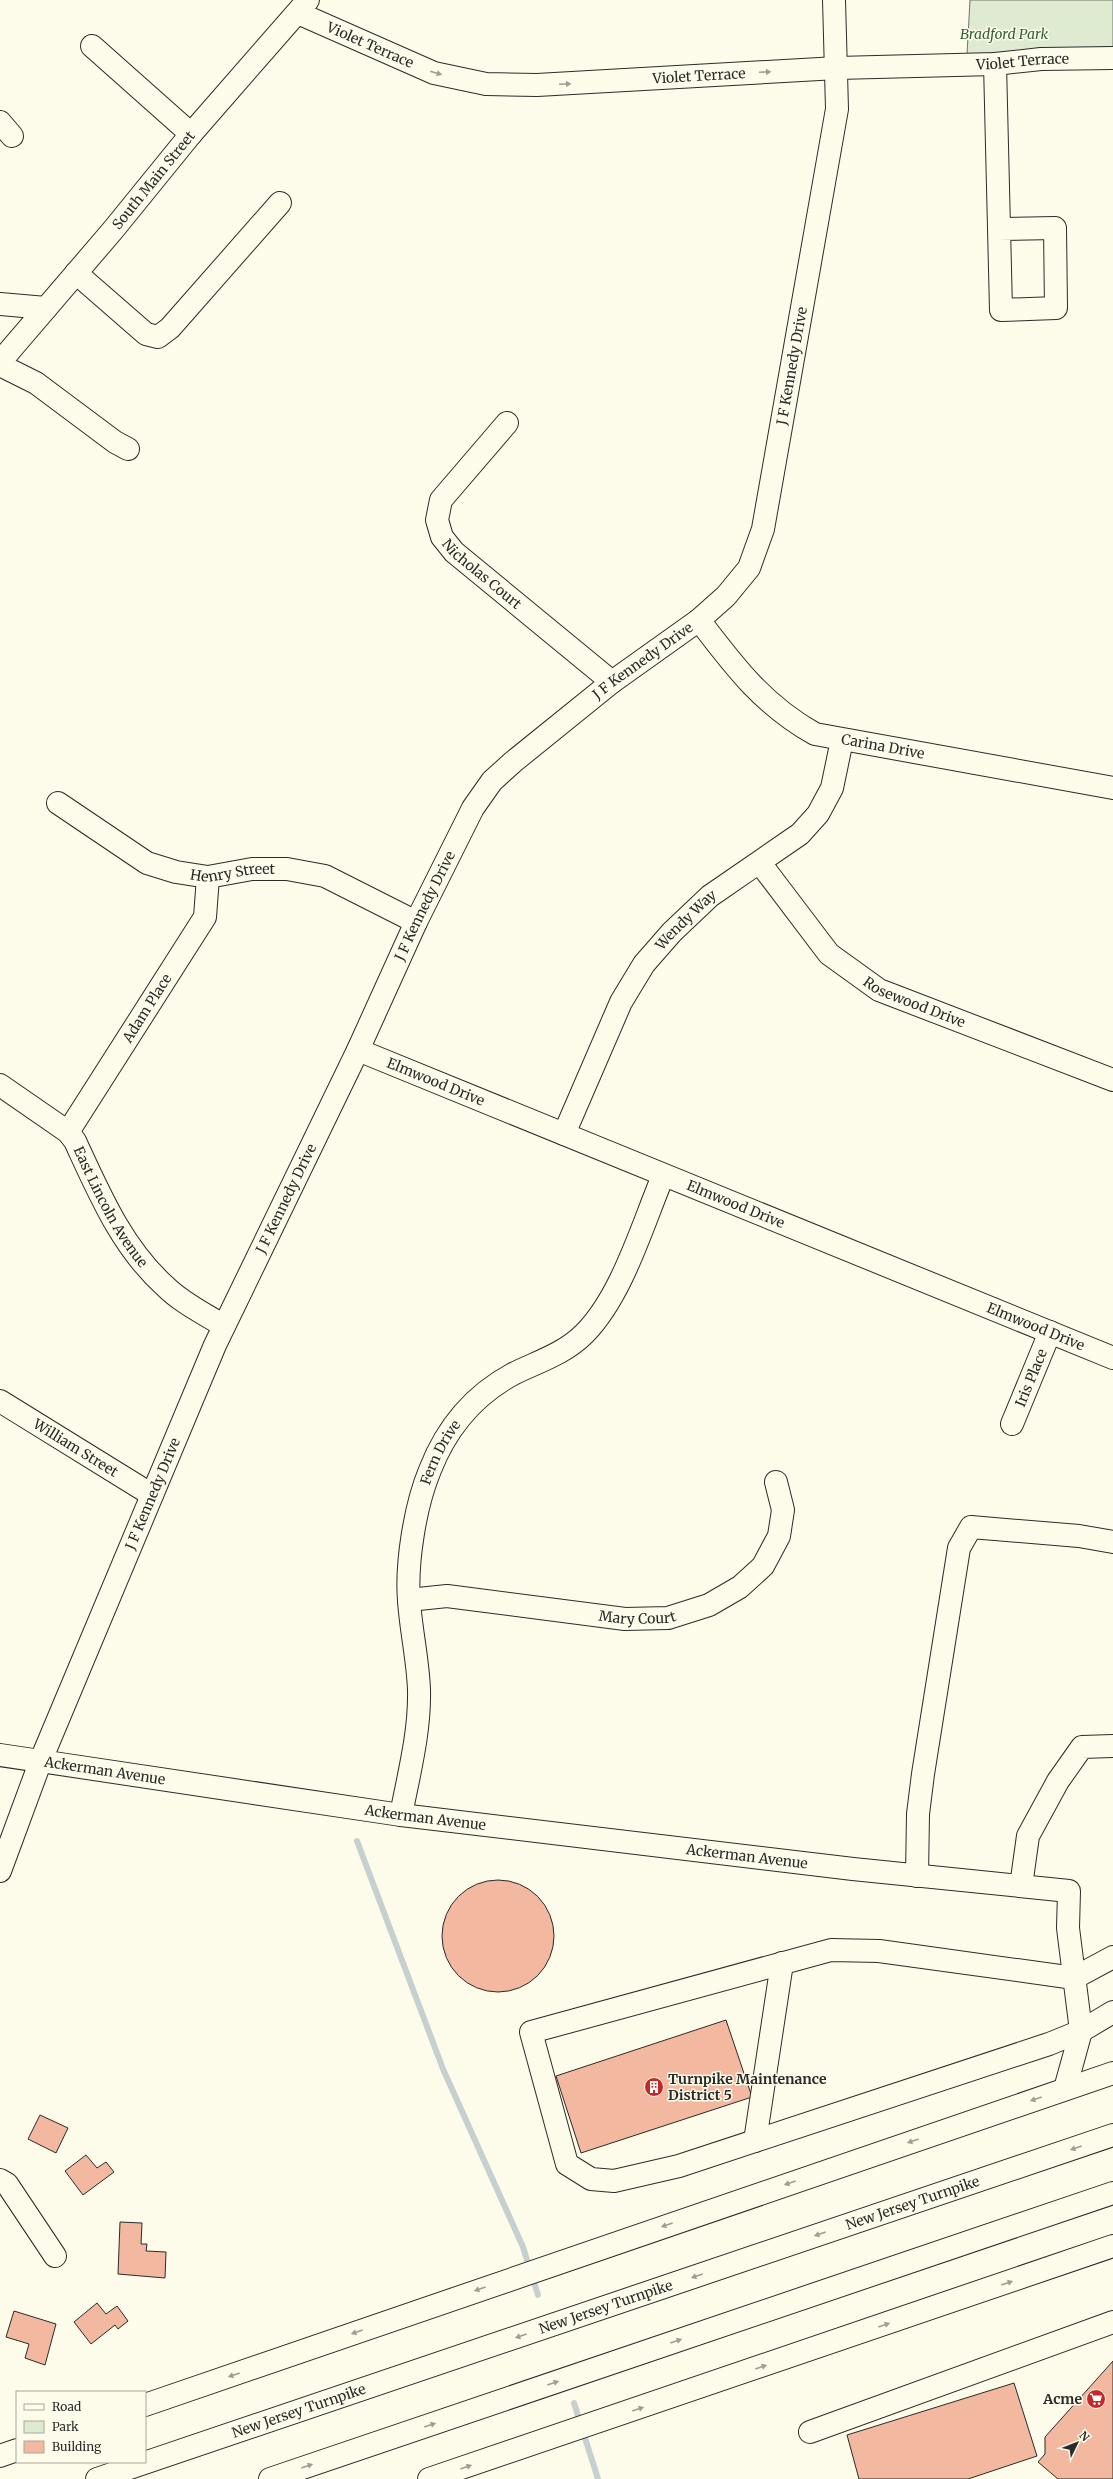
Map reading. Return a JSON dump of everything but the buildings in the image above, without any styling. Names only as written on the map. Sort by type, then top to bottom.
[{"type":"main road","name":"J F Kennedy Drive","points":[[0,1871],[41,1760],[224,1326],[358,1050],[416,922],[473,808],[492,781],[612,682],[699,620],[726,596],[748,568],[763,529],[837,109],[834,0]]},
{"type":"main road","name":"Violet Terrace","points":[[303,7],[434,73],[486,84],[536,85],[837,68],[995,64],[1041,59],[1113,58]]},
{"type":"main road","name":"South Main Street","points":[[0,363],[191,134],[303,7]]},
{"type":"main road","points":[[92,46],[191,134]]},
{"type":"main road","points":[[995,64],[999,229]]},
{"type":"main road","points":[[76,273],[146,334],[158,337],[170,328],[280,203]]},
{"type":"main road","points":[[0,304],[46,308]]},
{"type":"main road","points":[[0,363],[36,383],[110,438],[128,449]]},
{"type":"main road","name":"Nicholas Court","points":[[507,423],[441,500],[436,520],[442,536],[454,552],[612,682]]},
{"type":"main road","name":"Carina Drive","points":[[699,620],[744,679],[772,705],[794,722],[815,734],[1113,788]]},
{"type":"main road","name":"Wendy Way","points":[[564,1134],[621,1002],[644,964],[672,932],[710,896],[800,834],[818,814],[832,788],[842,740]]},
{"type":"main road","name":"Henry Street","points":[[58,803],[147,863],[176,872],[208,877],[252,868],[287,869],[325,876],[416,922]]},
{"type":"main road","name":"Rosewood Drive","points":[[760,863],[829,954],[879,990],[1113,1080]]},
{"type":"main road","name":"Adam Place","points":[[68,1132],[205,917],[208,877]]},
{"type":"main road","name":"Elmwood Drive","points":[[358,1050],[663,1176],[1113,1358]]},
{"type":"main road","name":"East Lincoln Avenue","points":[[0,1086],[68,1132],[75,1141],[123,1238],[141,1264],[167,1289],[224,1326]]},
{"type":"main road","name":"Fern Drive","points":[[401,1814],[419,1724],[417,1654],[409,1600],[410,1557],[418,1511],[430,1470],[448,1435],[462,1415],[483,1393],[513,1374],[556,1355],[583,1336],[602,1313],[618,1285],[663,1176]]},
{"type":"main road","name":"Iris Place","points":[[1012,1424],[1050,1332]]},
{"type":"main road","name":"William Street","points":[[0,1401],[152,1495]]},
{"type":"main road","name":"Mary Court","points":[[409,1600],[447,1596],[624,1619],[668,1618],[709,1605],[740,1587],[763,1566],[779,1536],[783,1510],[776,1482]]},
{"type":"main road","points":[[917,1876],[918,1814],[922,1780],[959,1548],[971,1527],[1079,1536],[1113,1542]]},
{"type":"main road","points":[[1021,1886],[1028,1836],[1058,1781],[1082,1747],[1113,1746]]},
{"type":"main road","name":"Ackerman Avenue","points":[[0,1755],[401,1814],[853,1869],[1069,1891],[1068,1928],[1074,1978]]},
{"type":"main road","points":[[1113,1957],[1074,1978],[879,1951],[831,1950],[530,2032],[567,2164],[591,2179],[614,2181],[679,2166],[1049,2044],[1081,2031],[1113,2012]]},
{"type":"main road","points":[[755,2141],[782,1963]]},
{"type":"main road","points":[[1065,2089],[1081,2031],[1074,1978]]},
{"type":"main road","points":[[146,2406],[548,2265],[1113,2073]]},
{"type":"main road","name":"New Jersey Turnpike","points":[[146,2463],[1113,2135]]},
{"type":"main road","points":[[0,2180],[7,2184],[55,2256]]},
{"type":"main road","points":[[270,2479],[1113,2193]]},
{"type":"main road","points":[[429,2479],[1113,2246]]},
{"type":"main road","points":[[810,2432],[1113,2322]]},
{"type":"main road","points":[[0,2456],[16,2450]]},
{"type":"main road","name":"New Jersey Turnpike","points":[[98,2479],[145,2463]]},
{"type":"green space","name":"Bradford Park","points":[[970,0],[1113,0],[1113,62],[966,73]]},
{"type":"waterway","points":[[357,1841],[443,2069],[523,2247],[538,2295]]},
{"type":"waterway","points":[[574,2403],[598,2479]]},
{"type":"place","name":"Turnpike Maintenance District 5","points":[[654,2087]]},
{"type":"place","name":"Acme","points":[[1096,2399]]}]
